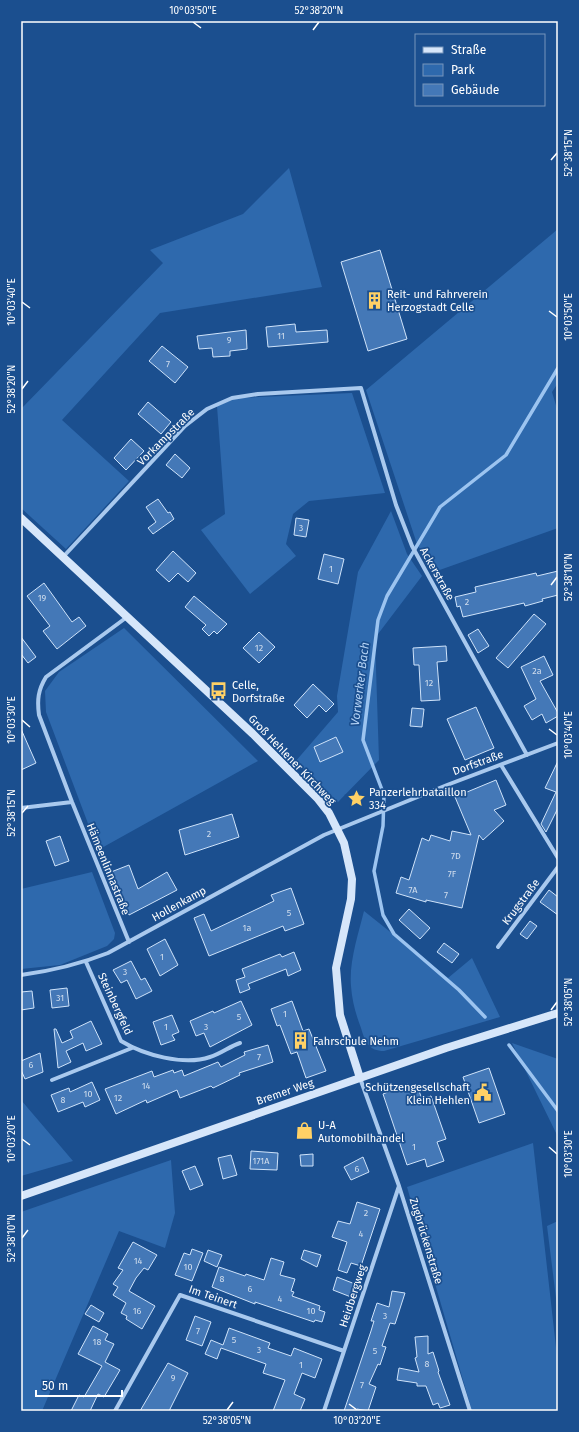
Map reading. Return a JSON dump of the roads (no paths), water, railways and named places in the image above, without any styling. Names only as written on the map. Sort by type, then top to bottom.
[{"type":"main road","name":"Groß Hehlener Kirchweg","points":[[21,518],[284,764],[318,799],[339,829],[349,861],[352,886],[348,915],[336,968],[337,992],[344,1030],[360,1078]]},
{"type":"main road","name":"Bremer Weg","points":[[21,1196],[446,1048],[558,1013]]},
{"type":"street","name":"Ackerstraße","points":[[361,388],[396,505],[412,546],[528,755]]},
{"type":"street","name":"Vorkampstraße","points":[[63,557],[185,426],[207,409],[219,402],[232,398],[258,394],[361,388]]},
{"type":"street","name":"Hämeenlinnastraße","points":[[127,617],[46,677],[39,688],[37,702],[39,715],[72,802],[129,942]]},
{"type":"street","name":"Dorfstraße","points":[[339,829],[558,743]]},
{"type":"street","points":[[501,765],[558,858]]},
{"type":"street","points":[[21,808],[72,802]]},
{"type":"street","name":"Hollenkamp","points":[[21,975],[45,972],[86,962],[129,942],[324,835],[339,829]]},
{"type":"street","name":"Krugstraße","points":[[498,947],[558,867]]},
{"type":"street","name":"Steinbergfeld","points":[[86,962],[121,1041],[132,1048],[178,1060],[191,1061],[212,1057],[228,1047],[240,1043]]},
{"type":"street","name":"Steinbergfeld","points":[[52,1080],[132,1048]]},
{"type":"street","name":"Zugbrückenstraße","points":[[360,1078],[399,1186],[470,1411]]},
{"type":"street","name":"Heidbergweg","points":[[324,1411],[399,1186]]},
{"type":"street","name":"Im Teinert","points":[[115,1411],[180,1295],[344,1351]]},
{"type":"waterway","name":"Vorwerker Bach","points":[[485,1017],[459,990],[394,934],[383,915],[374,871],[383,826],[384,795],[363,740],[378,620],[387,596],[440,507],[506,455],[558,368]]},
{"type":"waterway","name":"Vorwerker Bach","points":[[509,1045],[558,1111]]},
{"type":"place","name":"Reit- und Fahrverein Herzogstadt Celle","points":[[374,300]]},
{"type":"place","name":"Celle, Dorfstraße","points":[[219,691]]},
{"type":"place","name":"Panzerlehrbataillon 334","points":[[356,798]]},
{"type":"place","name":"Fahrschule Nehm","points":[[300,1041]]},
{"type":"place","name":"Schützengesellschaft Klein Hehlen","points":[[483,1093]]},
{"type":"place","name":"U-A Automobilhandel","points":[[305,1131]]}]
